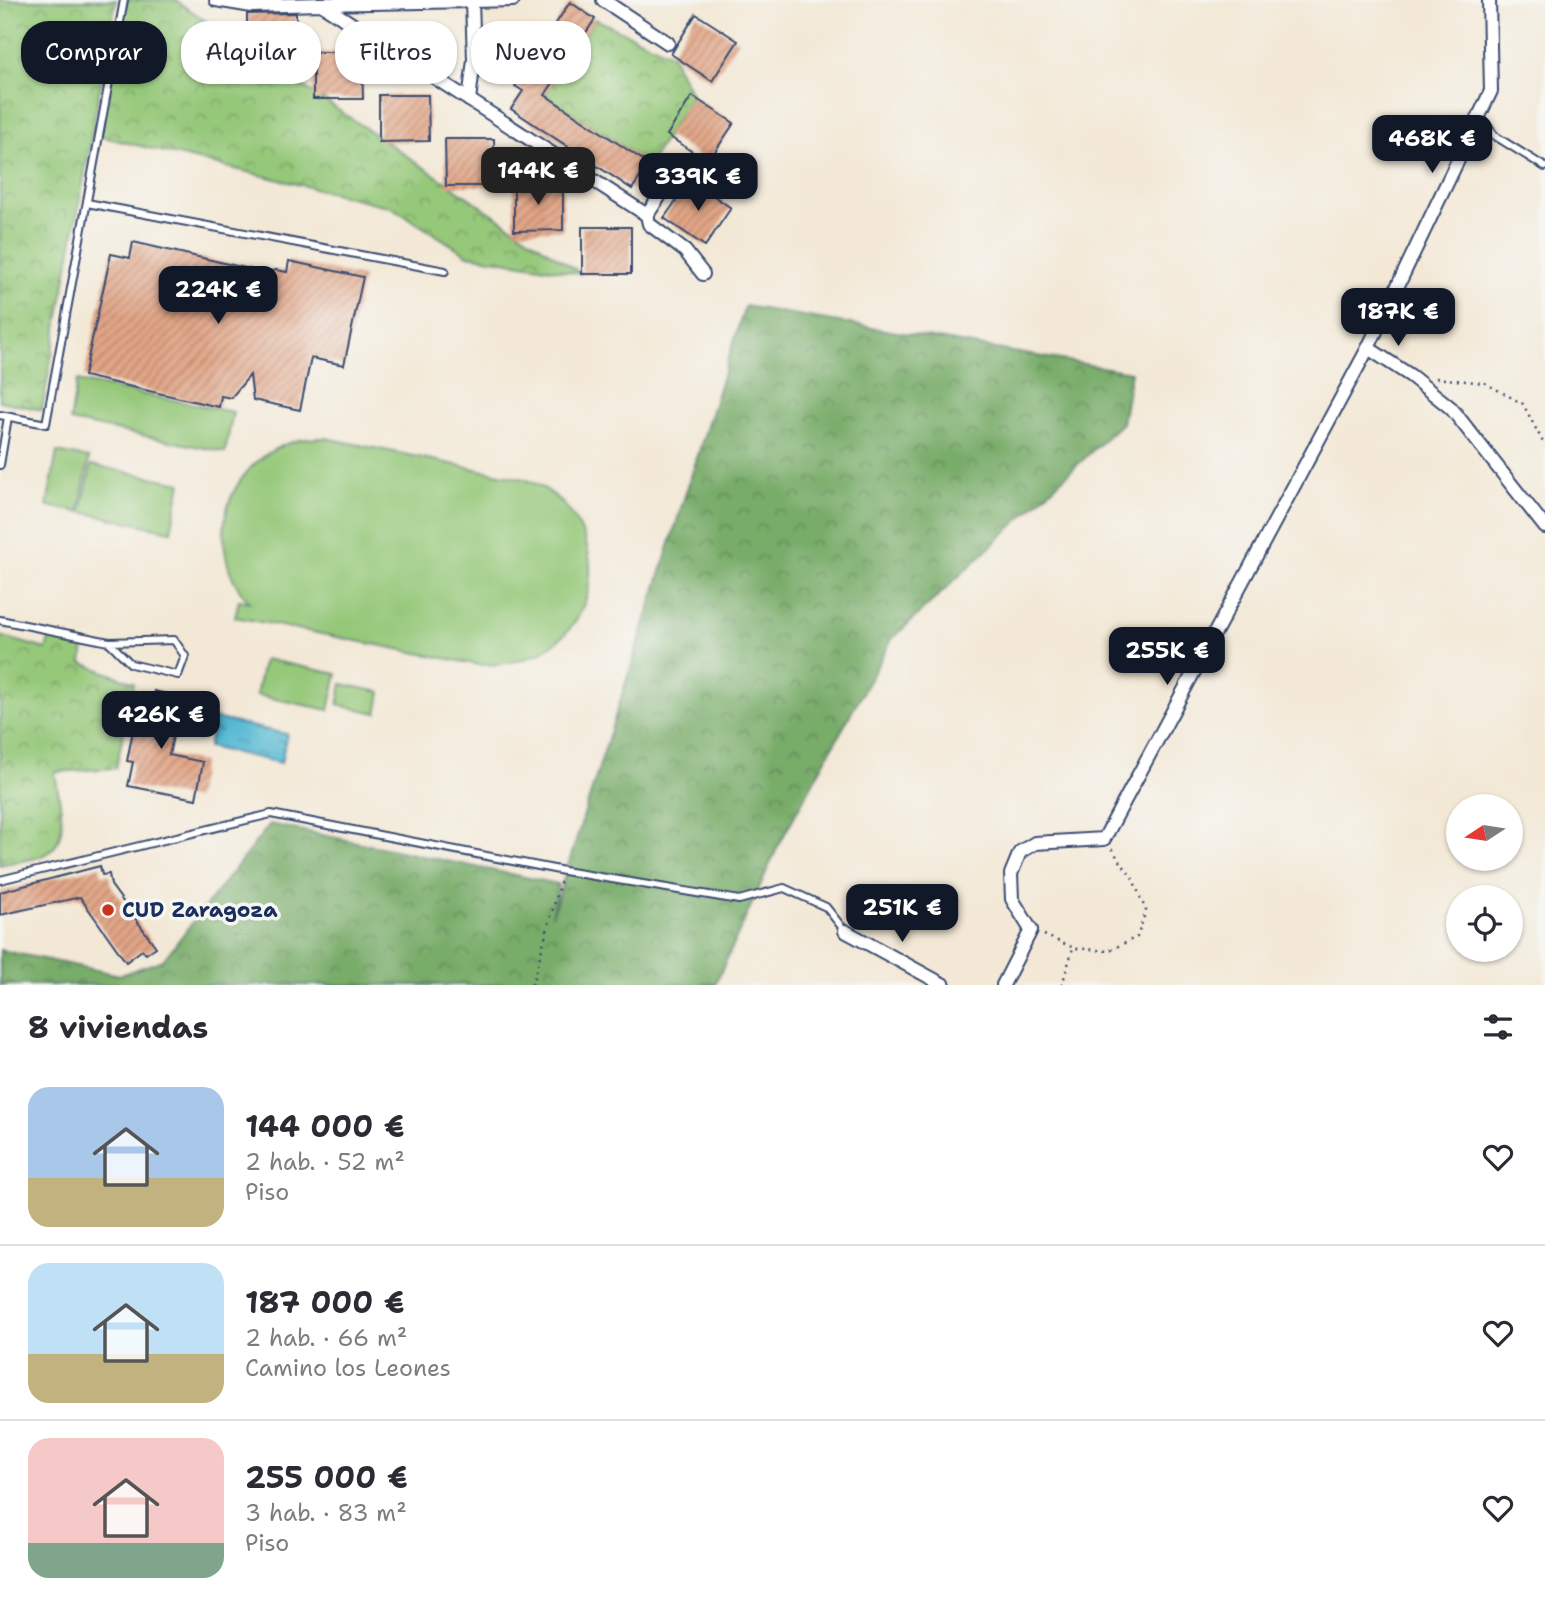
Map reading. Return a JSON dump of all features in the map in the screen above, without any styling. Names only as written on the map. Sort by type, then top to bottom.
[{"type":"street","points":[[216,0],[252,6],[513,0]]},
{"type":"street","points":[[603,0],[668,43]]},
{"type":"street","points":[[1003,985],[1031,930],[1012,899],[1011,874],[1020,852],[1035,843],[1104,838],[1368,348],[1491,91],[1489,0]]},
{"type":"street","points":[[468,100],[474,60],[472,1]]},
{"type":"street","points":[[321,4],[647,215],[649,224],[685,251],[703,274]]},
{"type":"street","points":[[647,215],[665,188]]},
{"type":"street","points":[[1368,348],[1411,376],[1451,408],[1545,527]]},
{"type":"street","points":[[845,931],[944,985]]},
{"type":"lane","points":[[0,415],[46,424],[124,0]]},
{"type":"lane","points":[[1479,116],[1495,136],[1545,167]]},
{"type":"lane","points":[[87,203],[445,271]]},
{"type":"lane","points":[[0,465],[8,417]]},
{"type":"lane","points":[[0,620],[109,642],[174,640],[185,656],[178,675],[131,664],[109,642]]},
{"type":"lane","points":[[0,880],[271,814],[564,871],[739,900],[784,888],[826,907],[845,931]]},
{"type":"path","points":[[1436,378],[1485,383],[1522,404],[1545,446]]},
{"type":"path","points":[[1031,930],[1074,947],[1108,951],[1137,937],[1146,911],[1133,879],[1104,838]]},
{"type":"path","points":[[532,985],[564,871]]},
{"type":"path","points":[[1062,985],[1074,947]]},
{"type":"green space","points":[[0,0],[116,0],[112,21],[21,21],[21,84],[101,84],[42,410],[0,401]]},
{"type":"green space","points":[[124,0],[175,0],[206,21],[181,21],[181,84],[300,84],[582,274],[468,255],[391,207],[99,136],[109,84],[167,84],[167,21],[120,21]]},
{"type":"green space","points":[[595,19],[671,54],[692,96],[649,164],[545,95],[552,84],[591,84],[591,25]]},
{"type":"green space","points":[[745,306],[1131,372],[1122,423],[892,639],[779,844],[715,985],[0,985],[0,950],[120,975],[163,960],[270,824],[558,884],[552,916]]},
{"type":"green space","points":[[77,381],[233,412],[225,452],[70,421]]},
{"type":"green space","points":[[326,438],[524,479],[548,491],[567,508],[580,529],[588,552],[590,576],[585,600],[574,623],[555,643],[538,654],[509,663],[479,665],[235,617],[239,600],[249,602],[234,580],[225,547],[225,521],[235,490],[244,476],[268,453],[299,440]]},
{"type":"green space","points":[[57,452],[89,458],[79,512],[47,506]]},
{"type":"green space","points":[[91,465],[181,483],[171,531],[81,512]]},
{"type":"green space","points":[[0,636],[46,649],[50,636],[84,644],[82,663],[134,683],[116,768],[55,772],[62,820],[57,843],[39,857],[0,865]]},
{"type":"green space","points":[[264,659],[337,674],[329,710],[256,695]]},
{"type":"green space","points":[[342,684],[381,692],[377,713],[338,705]]},
{"type":"water","points":[[214,718],[287,734],[281,763],[208,747]]},
{"type":"building","points":[[570,2],[595,19],[591,25],[591,21],[558,21]]},
{"type":"building","points":[[296,13],[296,21],[247,21],[247,14]]},
{"type":"building","points":[[696,14],[738,41],[712,81],[671,54]]},
{"type":"building","points":[[321,52],[335,52],[335,84],[363,84],[363,99],[313,99],[313,84],[321,84]]},
{"type":"building","points":[[552,84],[545,95],[649,164],[632,189],[511,109],[523,91],[515,86]]},
{"type":"building","points":[[379,95],[428,95],[429,141],[379,142]]},
{"type":"building","points":[[692,96],[734,123],[708,162],[667,135]]},
{"type":"building","points":[[445,139],[494,139],[495,186],[446,186]]},
{"type":"building","points":[[691,180],[731,208],[705,246],[664,218]]},
{"type":"building","points":[[514,184],[563,184],[563,230],[514,231]]},
{"type":"building","points":[[582,227],[631,227],[631,274],[582,274]]},
{"type":"building","points":[[133,242],[250,269],[259,274],[276,270],[287,272],[289,261],[363,277],[344,365],[311,358],[300,410],[253,400],[250,375],[231,398],[221,396],[219,407],[84,376],[111,254],[130,258]]},
{"type":"building","points":[[154,691],[181,697],[169,755],[203,762],[196,799],[128,786],[133,762],[127,761],[139,700],[152,702]]},
{"type":"building","name":"CUD Zaragoza","points":[[100,866],[102,875],[109,874],[111,885],[156,947],[146,954],[142,950],[126,962],[80,897],[0,915],[0,892]]},
{"type":"place","name":"CUD Zaragoza","points":[[108,910]]}]
